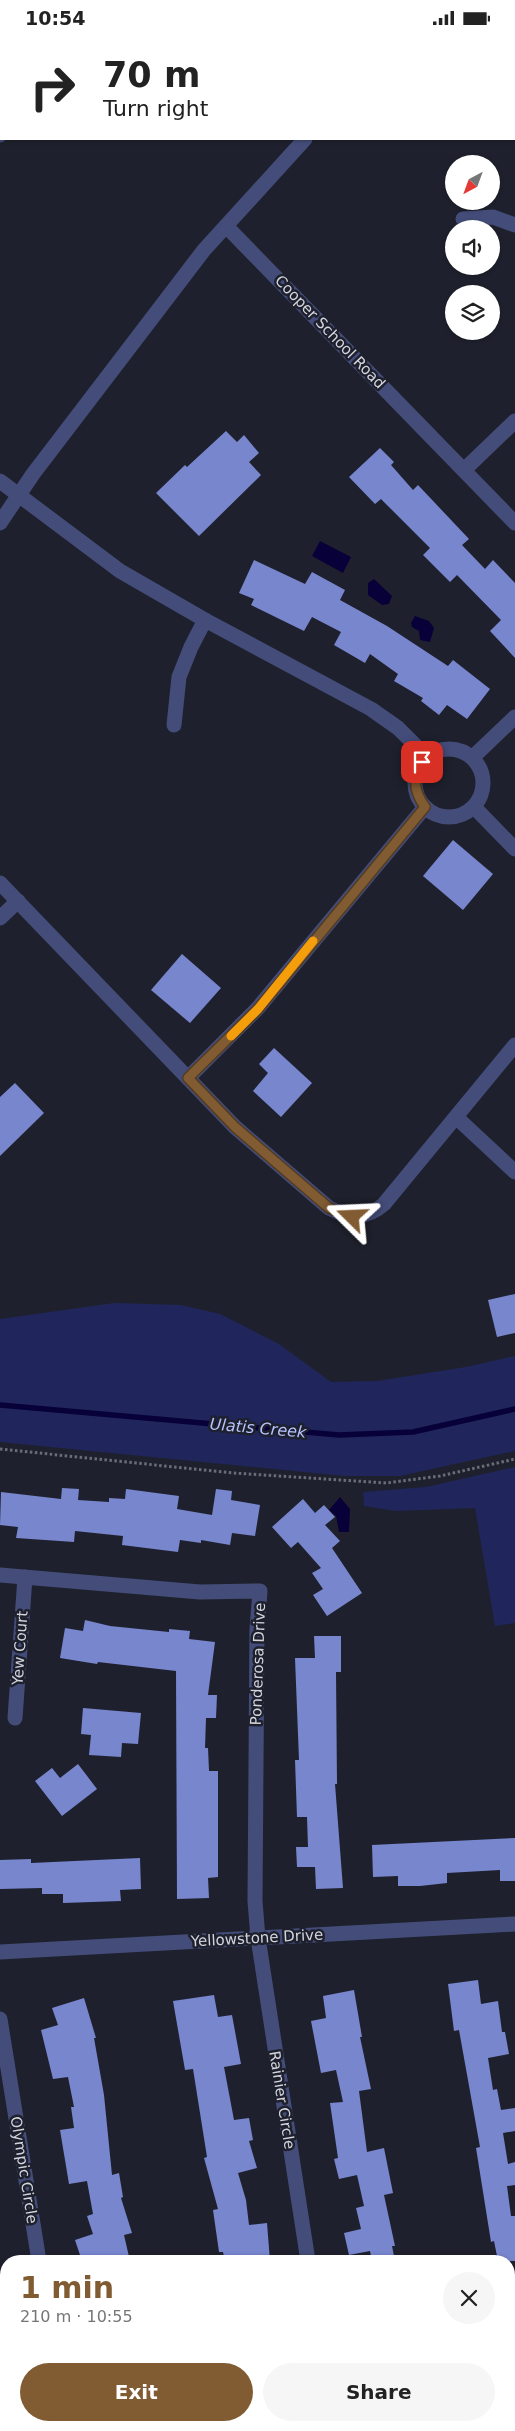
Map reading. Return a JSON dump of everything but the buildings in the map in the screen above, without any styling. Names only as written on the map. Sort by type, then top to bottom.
[{"type":"street","points":[[0,523],[19,495],[198,258],[304,140]]},
{"type":"street","points":[[463,219],[493,217],[515,225]]},
{"type":"street","name":"Cooper School Road","points":[[226,226],[515,523]]},
{"type":"street","points":[[464,470],[515,421]]},
{"type":"street","points":[[0,481],[120,571],[205,620],[370,709],[398,728],[427,757]]},
{"type":"street","points":[[174,725],[179,677],[191,647],[205,620]]},
{"type":"street","points":[[472,757],[515,717]]},
{"type":"street","points":[[453,748],[464,751],[472,757],[482,771],[484,787],[481,798],[474,807],[455,817],[434,814],[425,807],[415,789],[415,778],[418,768],[427,757],[442,749],[453,748]]},
{"type":"street","points":[[188,1078],[258,1009],[425,807]]},
{"type":"street","points":[[474,807],[515,849]]},
{"type":"street","points":[[0,883],[235,1127],[329,1208],[352,1217],[363,1216],[376,1211],[384,1204],[515,1045]]},
{"type":"street","points":[[0,918],[18,901]]},
{"type":"street","points":[[456,1117],[515,1172]]},
{"type":"street","name":"Ponderosa Drive","points":[[0,1575],[200,1592],[260,1591],[257,1629],[255,1901],[258,1938]]},
{"type":"street","name":"Yew Court","points":[[15,1718],[25,1577]]},
{"type":"street","name":"Yellowstone Drive","points":[[0,1952],[515,1924]]},
{"type":"street","name":"Rainier Circle","points":[[258,1938],[307,2255]]},
{"type":"street","name":"Olympic Circle","points":[[0,2019],[38,2255]]},
{"type":"path","points":[[0,1449],[233,1473],[378,1483],[440,1476],[515,1459]]},
{"type":"shaded area","points":[[320,541],[351,557],[343,573],[312,556]]},
{"type":"shaded area","points":[[374,579],[392,596],[389,604],[382,605],[368,595],[368,583]]},
{"type":"shaded area","points":[[415,616],[429,621],[434,628],[430,642],[420,640],[419,631],[412,627],[411,623]]},
{"type":"shaded area","points":[[114,1303],[181,1305],[220,1314],[279,1344],[331,1382],[377,1381],[466,1367],[515,1356],[515,1451],[400,1476],[344,1476],[0,1442],[0,1319]]},
{"type":"shaded area","points":[[515,1467],[515,1623],[495,1626],[475,1508],[396,1511],[364,1506],[363,1492],[426,1487]]},
{"type":"shaded area","points":[[340,1497],[350,1509],[349,1532],[339,1532],[336,1516],[329,1510]]},
{"type":"waterway","name":"Ulatis Creek","points":[[0,1405],[339,1435],[413,1432],[515,1409]]},
{"type":"slow traffic","points":[[231,1036],[258,1009],[313,941]]},
{"type":"route","points":[[352,1217],[340,1214],[329,1208],[235,1127],[188,1078],[258,1009],[425,807],[415,789],[415,778],[422,762]]}]
